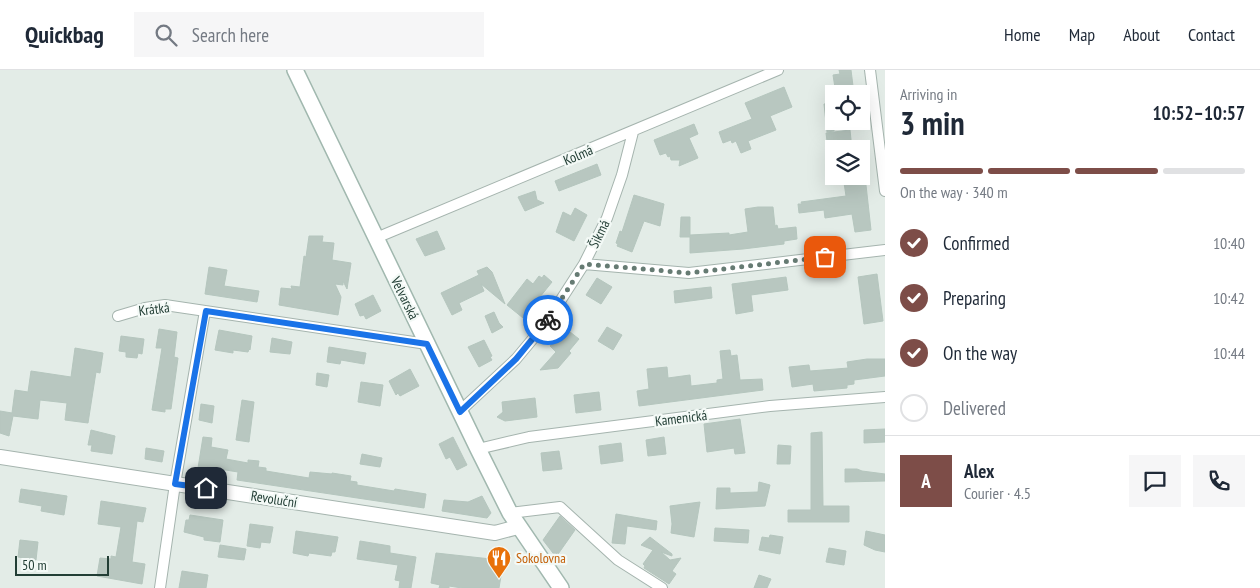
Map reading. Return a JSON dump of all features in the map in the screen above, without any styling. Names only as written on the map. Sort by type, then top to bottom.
[{"type":"main road","name":"Velvarská","points":[[295,70],[510,512],[518,527],[562,588]]},
{"type":"street","name":"Kolmá","points":[[376,238],[778,70]]},
{"type":"street","points":[[870,70],[885,191]]},
{"type":"street","name":"Šikmá","points":[[460,412],[516,359],[546,323],[584,264],[607,218],[622,175],[633,132]]},
{"type":"street","points":[[584,264],[689,273],[885,250]]},
{"type":"street","name":"Krátká","points":[[118,316],[145,308],[165,305],[427,344]]},
{"type":"street","points":[[160,588],[175,484],[206,311]]},
{"type":"street","name":"Kamenická","points":[[478,449],[530,437],[770,406],[885,397]]},
{"type":"street","name":"Revoluční","points":[[0,457],[495,533],[518,527]]},
{"type":"street","points":[[510,512],[560,507],[618,560],[662,588]]},
{"type":"building","points":[[839,70],[851,70],[853,85],[835,85],[833,75],[840,74]]},
{"type":"building","points":[[784,87],[792,107],[770,116],[776,130],[748,141],[751,149],[741,153],[736,141],[732,143],[731,140],[723,143],[719,132],[752,119],[745,103]]},
{"type":"building","points":[[694,124],[698,134],[689,138],[698,158],[679,166],[680,160],[671,160],[670,156],[668,157],[666,153],[660,155],[654,140]]},
{"type":"building","points":[[850,130],[851,140],[827,140],[826,133]]},
{"type":"building","points":[[597,164],[601,175],[559,191],[555,181]]},
{"type":"building","points":[[844,185],[866,185],[871,230],[855,232],[852,214],[825,218],[824,210],[799,213],[798,204],[802,204],[801,202],[846,196]]},
{"type":"building","points":[[535,191],[537,200],[544,203],[525,211],[518,197]]},
{"type":"building","points":[[634,195],[664,204],[660,226],[644,221],[632,252],[617,246],[618,244],[616,243],[620,231],[622,232]]},
{"type":"building","points":[[773,207],[775,226],[777,225],[778,229],[796,227],[797,239],[784,241],[784,244],[690,253],[690,237],[680,237],[681,217],[690,217],[690,235],[729,233],[729,235],[748,232],[745,209]]},
{"type":"building","points":[[575,208],[587,215],[574,241],[556,232],[563,212],[571,216]]},
{"type":"building","points":[[437,231],[445,249],[425,256],[416,239]]},
{"type":"building","points":[[309,236],[323,236],[322,242],[334,243],[332,260],[351,263],[347,289],[343,281],[343,285],[335,284],[341,297],[338,315],[279,305],[281,288],[292,289],[291,286],[300,287]]},
{"type":"building","points":[[209,267],[227,270],[224,286],[259,291],[257,302],[205,294]]},
{"type":"building","points":[[487,267],[492,272],[505,304],[481,284],[484,291],[459,303],[462,310],[452,315],[441,293],[479,275],[477,271]]},
{"type":"building","points":[[877,274],[883,321],[864,324],[858,277]]},
{"type":"building","points":[[544,275],[552,282],[523,318],[507,305],[527,279],[533,284],[539,276],[542,278]]},
{"type":"building","points":[[786,277],[788,290],[751,295],[753,311],[736,314],[732,284]]},
{"type":"building","points":[[597,278],[612,287],[601,304],[586,295]]},
{"type":"building","points":[[711,287],[712,298],[675,303],[674,291]]},
{"type":"building","points":[[373,295],[381,311],[366,319],[364,315],[360,316],[355,304]]},
{"type":"building","points":[[494,312],[503,327],[492,333],[485,316]]},
{"type":"building","points":[[607,327],[622,335],[613,350],[598,341]]},
{"type":"building","points":[[565,328],[579,339],[569,351],[571,353],[558,368],[540,370],[556,352],[550,346]]},
{"type":"building","points":[[159,329],[177,332],[174,357],[178,358],[171,409],[165,409],[165,412],[152,410],[162,348],[156,348]]},
{"type":"building","points":[[219,330],[252,336],[250,350],[248,352],[233,350],[233,353],[215,350]]},
{"type":"building","points":[[121,336],[144,339],[142,354],[138,353],[137,358],[126,357],[126,352],[119,351]]},
{"type":"building","points":[[272,338],[292,342],[290,354],[270,352]]},
{"type":"building","points":[[484,340],[492,360],[479,367],[468,347]]},
{"type":"building","points":[[329,347],[366,353],[364,364],[341,360],[340,364],[327,362]]},
{"type":"building","points":[[75,348],[103,353],[100,373],[96,372],[88,423],[65,420],[67,403],[40,400],[38,419],[13,416],[9,436],[0,433],[0,411],[12,413],[15,390],[28,392],[31,371],[71,377]]},
{"type":"building","points":[[730,350],[731,356],[737,355],[740,380],[762,379],[763,390],[639,406],[637,391],[649,389],[647,369],[667,367],[668,378],[690,375],[691,386],[717,383],[717,380],[723,379],[720,351]]},
{"type":"building","points":[[885,359],[885,376],[854,380],[854,384],[847,385],[847,388],[814,391],[813,384],[792,387],[789,367],[809,365],[810,371],[848,368],[847,362]]},
{"type":"building","points":[[410,369],[419,386],[400,396],[398,393],[396,395],[389,381]]},
{"type":"building","points":[[317,373],[329,375],[327,387],[316,385]]},
{"type":"building","points":[[361,382],[383,385],[380,406],[358,402]]},
{"type":"building","points":[[599,392],[601,410],[576,413],[574,395]]},
{"type":"building","points":[[535,398],[537,417],[505,421],[497,417],[503,412],[502,402]]},
{"type":"building","points":[[242,400],[254,402],[249,442],[236,440]]},
{"type":"building","points":[[201,404],[214,406],[212,423],[199,420]]},
{"type":"building","points":[[740,419],[745,453],[735,454],[734,448],[707,452],[704,424]]},
{"type":"building","points":[[885,429],[885,442],[864,443],[864,430]]},
{"type":"building","points":[[91,430],[115,436],[112,454],[91,451],[92,445],[88,445]]},
{"type":"building","points":[[822,432],[823,506],[849,506],[849,522],[788,522],[788,510],[811,510],[811,433]]},
{"type":"building","points":[[203,437],[212,438],[211,447],[228,450],[226,459],[248,463],[248,460],[259,461],[258,467],[266,468],[266,471],[309,478],[310,472],[332,473],[351,476],[350,481],[357,482],[357,485],[426,494],[424,508],[237,480],[238,472],[207,467],[207,469],[198,468]]},
{"type":"building","points":[[453,437],[467,465],[457,470],[450,457],[446,459],[439,444]]},
{"type":"building","points":[[664,437],[666,454],[648,456],[646,440]]},
{"type":"building","points":[[621,443],[623,461],[601,464],[599,446]]},
{"type":"building","points":[[778,445],[791,446],[790,464],[777,464]]},
{"type":"building","points":[[146,448],[164,451],[162,462],[145,459]]},
{"type":"building","points":[[559,451],[562,469],[543,471],[541,453]]},
{"type":"building","points":[[362,454],[382,458],[380,467],[360,464]]},
{"type":"building","points":[[845,469],[885,474],[885,481],[845,482]]},
{"type":"building","points":[[759,482],[770,485],[765,506],[716,509],[717,488],[730,488],[730,493],[758,492]]},
{"type":"building","points":[[21,489],[67,496],[64,515],[41,511],[42,506],[19,502]]},
{"type":"building","points":[[482,496],[491,513],[487,518],[442,511],[444,500],[468,502]]},
{"type":"building","points":[[101,501],[146,508],[143,522],[137,521],[132,562],[145,564],[142,584],[97,576],[100,558],[111,559],[111,556],[116,557],[121,527],[98,524]]},
{"type":"building","points":[[700,502],[694,537],[671,533],[670,506]]},
{"type":"building","points":[[616,514],[657,521],[656,530],[627,526],[625,544],[612,543]]},
{"type":"building","points":[[190,515],[223,520],[220,542],[204,540],[204,537],[184,532],[186,520],[189,520]]},
{"type":"building","points":[[560,516],[575,530],[556,557],[543,540]]},
{"type":"building","points":[[250,524],[273,527],[270,543],[261,542],[260,548],[247,546]]},
{"type":"building","points":[[715,528],[749,530],[748,543],[714,541]]},
{"type":"building","points":[[296,531],[338,537],[335,552],[332,552],[331,556],[309,553],[308,556],[293,553]]},
{"type":"building","points":[[866,531],[885,535],[885,552],[864,545]]},
{"type":"building","points":[[770,535],[783,537],[780,554],[759,550],[762,537],[769,538]]},
{"type":"building","points":[[650,537],[672,554],[672,556],[661,552],[670,560],[681,558],[672,571],[676,574],[669,584],[644,568],[643,564],[653,550],[641,545]]},
{"type":"building","points":[[20,540],[38,542],[36,560],[18,557]]},
{"type":"building","points":[[360,541],[390,546],[390,553],[416,557],[411,588],[399,588],[400,581],[395,580],[398,565],[357,559]]},
{"type":"building","points":[[220,545],[246,549],[244,560],[218,557]]},
{"type":"building","points":[[829,548],[846,551],[844,565],[826,562]]},
{"type":"building","points":[[436,553],[500,560],[498,575],[501,576],[499,588],[449,586],[449,588],[439,588],[440,585],[431,583]]},
{"type":"building","points":[[182,571],[208,575],[206,588],[179,588]]},
{"type":"building","points":[[759,575],[771,579],[767,588],[754,588]]},
{"type":"way so far","points":[[548,320],[584,264],[689,273],[825,257]]},
{"type":"place","name":"Sokolovna","points":[[499,579]]},
{"type":"route","points":[[206,488],[175,484],[206,311],[427,344],[460,412],[516,359],[548,320]]}]
